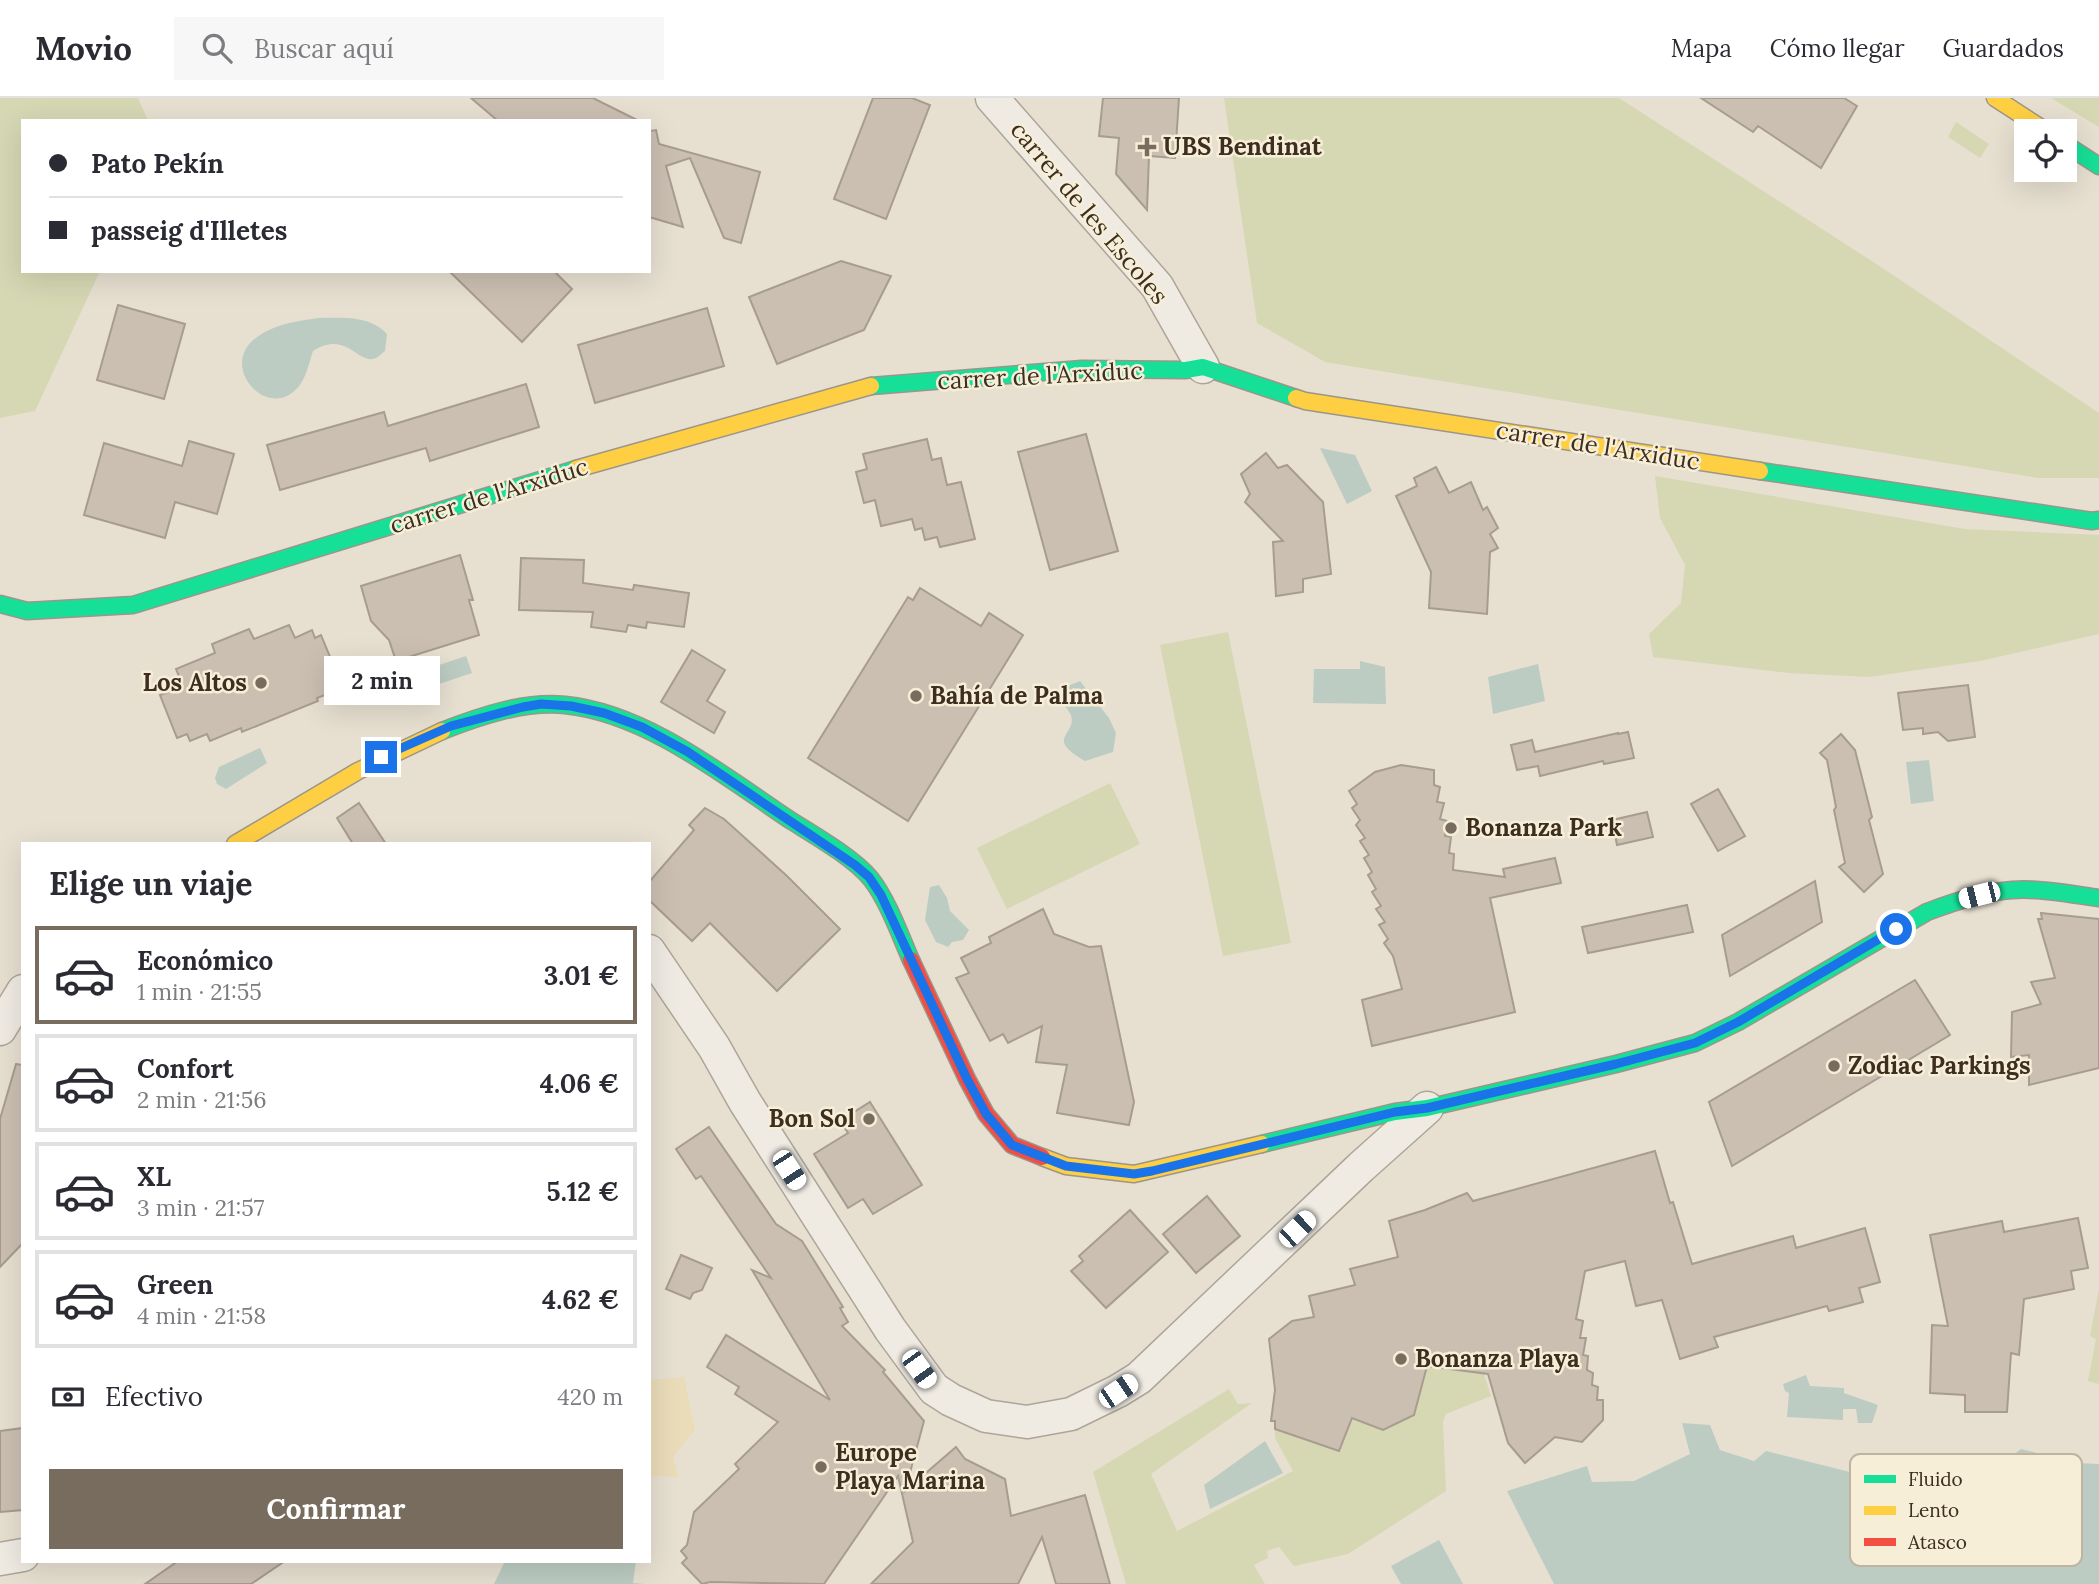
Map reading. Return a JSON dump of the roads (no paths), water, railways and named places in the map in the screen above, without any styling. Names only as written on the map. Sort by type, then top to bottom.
[{"type":"street","name":"carrer de les Escoles","points":[[992,98],[1157,286],[1203,367]]},
{"type":"street","points":[[1995,98],[2027,119]]},
{"type":"street","points":[[2077,152],[2099,166]]},
{"type":"street","name":"carrer de l'Arxiduc","points":[[0,604],[27,611],[133,605],[583,467],[865,386],[1082,369],[1186,370],[1203,367],[1305,401],[1900,493],[2099,520]]},
{"type":"street","points":[[237,842],[360,768],[451,726],[541,704],[571,706],[604,713],[642,727],[688,752],[820,840],[869,877],[881,895],[967,1079],[986,1114],[1012,1145],[1066,1166],[1134,1174],[1395,1112],[1427,1108],[1616,1064],[1695,1043],[1738,1022],[1927,912],[1955,901],[2011,890],[2099,898]]},
{"type":"street","points":[[651,954],[714,1047],[890,1329],[934,1389],[951,1401],[986,1416],[1027,1422],[1071,1414],[1139,1378],[1427,1108]]},
{"type":"street","points":[[0,1029],[21,994]]},
{"type":"street","points":[[0,1559],[21,1555]]},
{"type":"place","name":"UBS Bendinat","points":[[1147,147]]},
{"type":"place","name":"Los Altos","points":[[261,683]]},
{"type":"place","name":"Bahía de Palma","points":[[916,696]]},
{"type":"place","name":"Bonanza Park","points":[[1451,828]]},
{"type":"place","name":"Zodiac Parkings","points":[[1834,1066]]},
{"type":"place","name":"Bon Sol","points":[[869,1119]]},
{"type":"place","name":"Bonanza Playa","points":[[1401,1359]]},
{"type":"place","name":"Europe Playa Marina","points":[[821,1467]]}]
